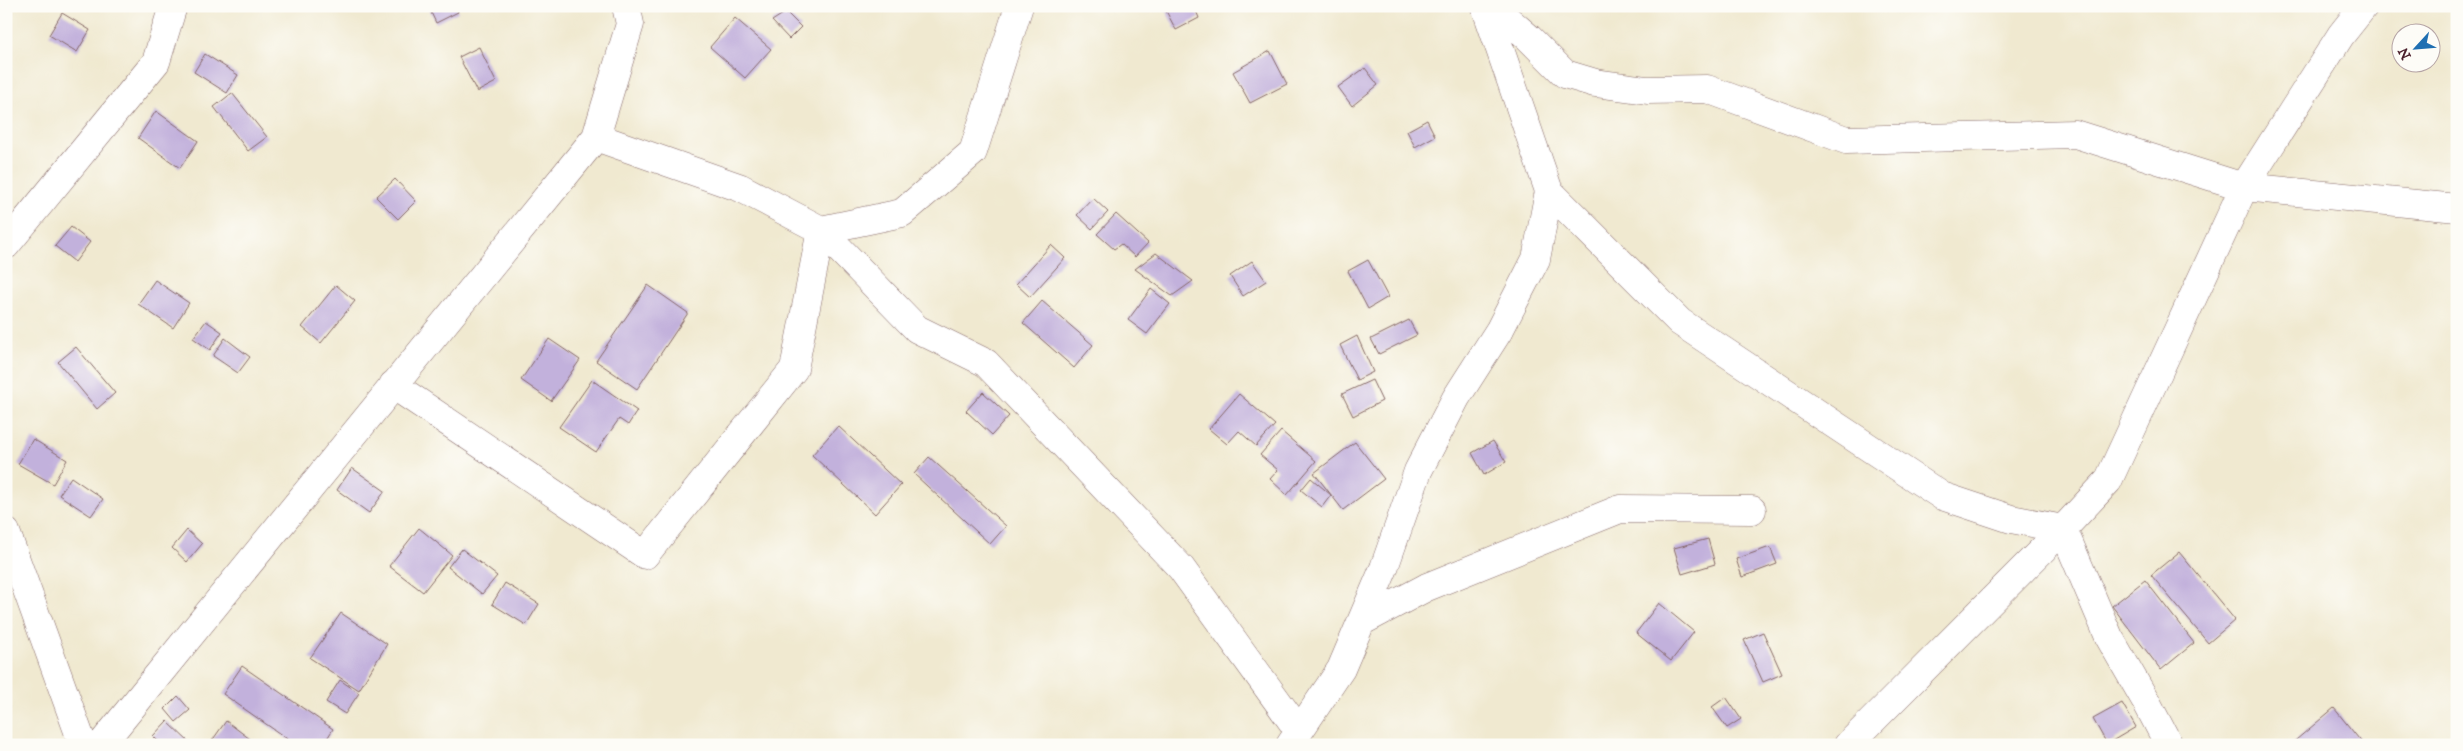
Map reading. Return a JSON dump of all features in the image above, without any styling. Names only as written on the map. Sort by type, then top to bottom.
[{"type":"street","points":[[6,245],[156,62],[173,6]]},
{"type":"street","points":[[101,745],[596,137],[630,24],[626,6]]},
{"type":"street","points":[[821,230],[902,213],[973,152],[1019,6]]},
{"type":"street","points":[[1485,6],[1548,191],[1680,322],[1942,496],[2011,519],[2063,529]]},
{"type":"street","points":[[1492,6],[1529,38],[1565,74],[1595,83],[1647,90],[1707,89],[1846,140],[2075,134],[2244,187],[2457,208]]},
{"type":"street","points":[[1848,745],[2063,529],[2108,481],[2244,187],[2341,35],[2364,6]]},
{"type":"street","points":[[596,137],[741,188],[821,230],[917,329],[986,363],[1181,568],[1294,738],[1341,669],[1384,568],[1418,471],[1456,398],[1500,329],[1536,259],[1548,191]]},
{"type":"street","points":[[393,385],[645,555],[794,369],[821,230]]},
{"type":"street","points":[[1361,622],[1427,586],[1620,509],[1752,510]]},
{"type":"street","points":[[2063,529],[2109,637],[2148,703],[2169,745]]},
{"type":"street","points":[[6,532],[83,745]]},
{"type":"building","points":[[428,6],[456,6],[458,12],[436,23]]},
{"type":"building","points":[[1171,6],[1194,6],[1199,18],[1176,30],[1165,9]]},
{"type":"building","points":[[786,12],[801,27],[789,39],[772,21]]},
{"type":"building","points":[[62,13],[90,30],[77,52],[49,35]]},
{"type":"building","points":[[735,18],[771,49],[745,78],[710,47]]},
{"type":"building","points":[[479,47],[496,82],[477,92],[459,57]]},
{"type":"building","points":[[1270,51],[1287,84],[1250,103],[1233,72]]},
{"type":"building","points":[[205,54],[238,75],[227,93],[194,72]]},
{"type":"building","points":[[1365,68],[1378,85],[1352,106],[1338,87]]},
{"type":"building","points":[[232,93],[267,137],[248,151],[214,107]]},
{"type":"building","points":[[156,111],[198,141],[180,168],[138,138]]},
{"type":"building","points":[[1427,120],[1435,136],[1415,147],[1407,131]]},
{"type":"building","points":[[395,179],[416,201],[398,219],[376,197]]},
{"type":"building","points":[[1093,198],[1108,212],[1092,229],[1077,215]]},
{"type":"building","points":[[1116,214],[1148,243],[1135,257],[1121,244],[1114,249],[1097,234]]},
{"type":"building","points":[[71,227],[90,242],[75,262],[55,246]]},
{"type":"building","points":[[1051,245],[1065,258],[1030,297],[1016,284]]},
{"type":"building","points":[[1156,253],[1193,281],[1172,296],[1135,269]]},
{"type":"building","points":[[1368,260],[1388,297],[1368,309],[1348,271]]},
{"type":"building","points":[[1252,261],[1266,281],[1243,296],[1230,276]]},
{"type":"building","points":[[155,280],[189,303],[173,328],[138,304]]},
{"type":"building","points":[[336,285],[355,301],[321,343],[302,327]]},
{"type":"building","points":[[648,285],[688,313],[637,389],[596,361]]},
{"type":"building","points":[[1151,289],[1170,304],[1147,334],[1128,320]]},
{"type":"building","points":[[1042,301],[1093,345],[1074,368],[1023,323]]},
{"type":"building","points":[[1409,320],[1417,335],[1379,354],[1371,339]]},
{"type":"building","points":[[206,321],[222,332],[210,350],[193,338]]},
{"type":"building","points":[[1357,336],[1373,372],[1357,380],[1340,345]]},
{"type":"building","points":[[225,338],[250,357],[238,373],[213,356]]},
{"type":"building","points":[[549,339],[580,360],[551,401],[521,380]]},
{"type":"building","points":[[76,347],[115,393],[97,409],[58,362]]},
{"type":"building","points":[[592,380],[637,411],[628,425],[619,419],[596,452],[559,427]]},
{"type":"building","points":[[1372,380],[1382,401],[1353,416],[1342,394]]},
{"type":"building","points":[[983,392],[1009,416],[992,435],[966,411]]},
{"type":"building","points":[[1239,394],[1275,425],[1256,446],[1239,431],[1227,444],[1209,429]]},
{"type":"building","points":[[838,426],[901,485],[875,514],[812,455]]},
{"type":"building","points":[[1281,431],[1316,461],[1287,495],[1270,479],[1278,470],[1260,455]]},
{"type":"building","points":[[33,439],[67,460],[53,484],[18,464]]},
{"type":"building","points":[[1493,441],[1506,462],[1484,475],[1472,453]]},
{"type":"building","points":[[1355,442],[1384,479],[1343,510],[1314,473]]},
{"type":"building","points":[[929,457],[1006,526],[990,544],[914,474]]},
{"type":"building","points":[[352,468],[385,491],[369,513],[337,490]]},
{"type":"building","points":[[71,477],[103,499],[91,516],[59,495]]},
{"type":"building","points":[[1311,478],[1331,495],[1322,507],[1301,490]]},
{"type":"building","points":[[419,528],[452,555],[423,592],[389,566]]},
{"type":"building","points":[[187,530],[202,544],[187,562],[172,548]]},
{"type":"building","points":[[1708,539],[1715,564],[1682,574],[1674,548]]},
{"type":"building","points":[[1770,547],[1777,564],[1742,577],[1736,559]]},
{"type":"building","points":[[462,549],[497,576],[482,594],[448,567]]},
{"type":"building","points":[[2179,552],[2235,620],[2208,643],[2151,575]]},
{"type":"building","points":[[2145,580],[2194,643],[2161,670],[2112,606]]},
{"type":"building","points":[[505,583],[539,604],[526,625],[492,604]]},
{"type":"building","points":[[1659,603],[1694,632],[1671,661],[1636,633]]},
{"type":"building","points":[[341,613],[387,644],[359,690],[310,658]]},
{"type":"building","points":[[1763,632],[1782,674],[1763,682],[1744,640]]},
{"type":"building","points":[[242,666],[333,729],[323,745],[296,745],[223,694]]},
{"type":"building","points":[[340,680],[359,693],[345,714],[326,702]]},
{"type":"building","points":[[178,696],[190,710],[176,722],[165,709]]},
{"type":"building","points":[[1726,697],[1741,719],[1727,728],[1712,707]]},
{"type":"building","points":[[2122,703],[2136,727],[2107,744],[2093,719]]},
{"type":"building","points":[[2334,708],[2363,744],[2290,745]]},
{"type":"building","points":[[167,721],[192,745],[162,745],[153,736]]},
{"type":"building","points":[[226,721],[258,745],[209,745]]}]
